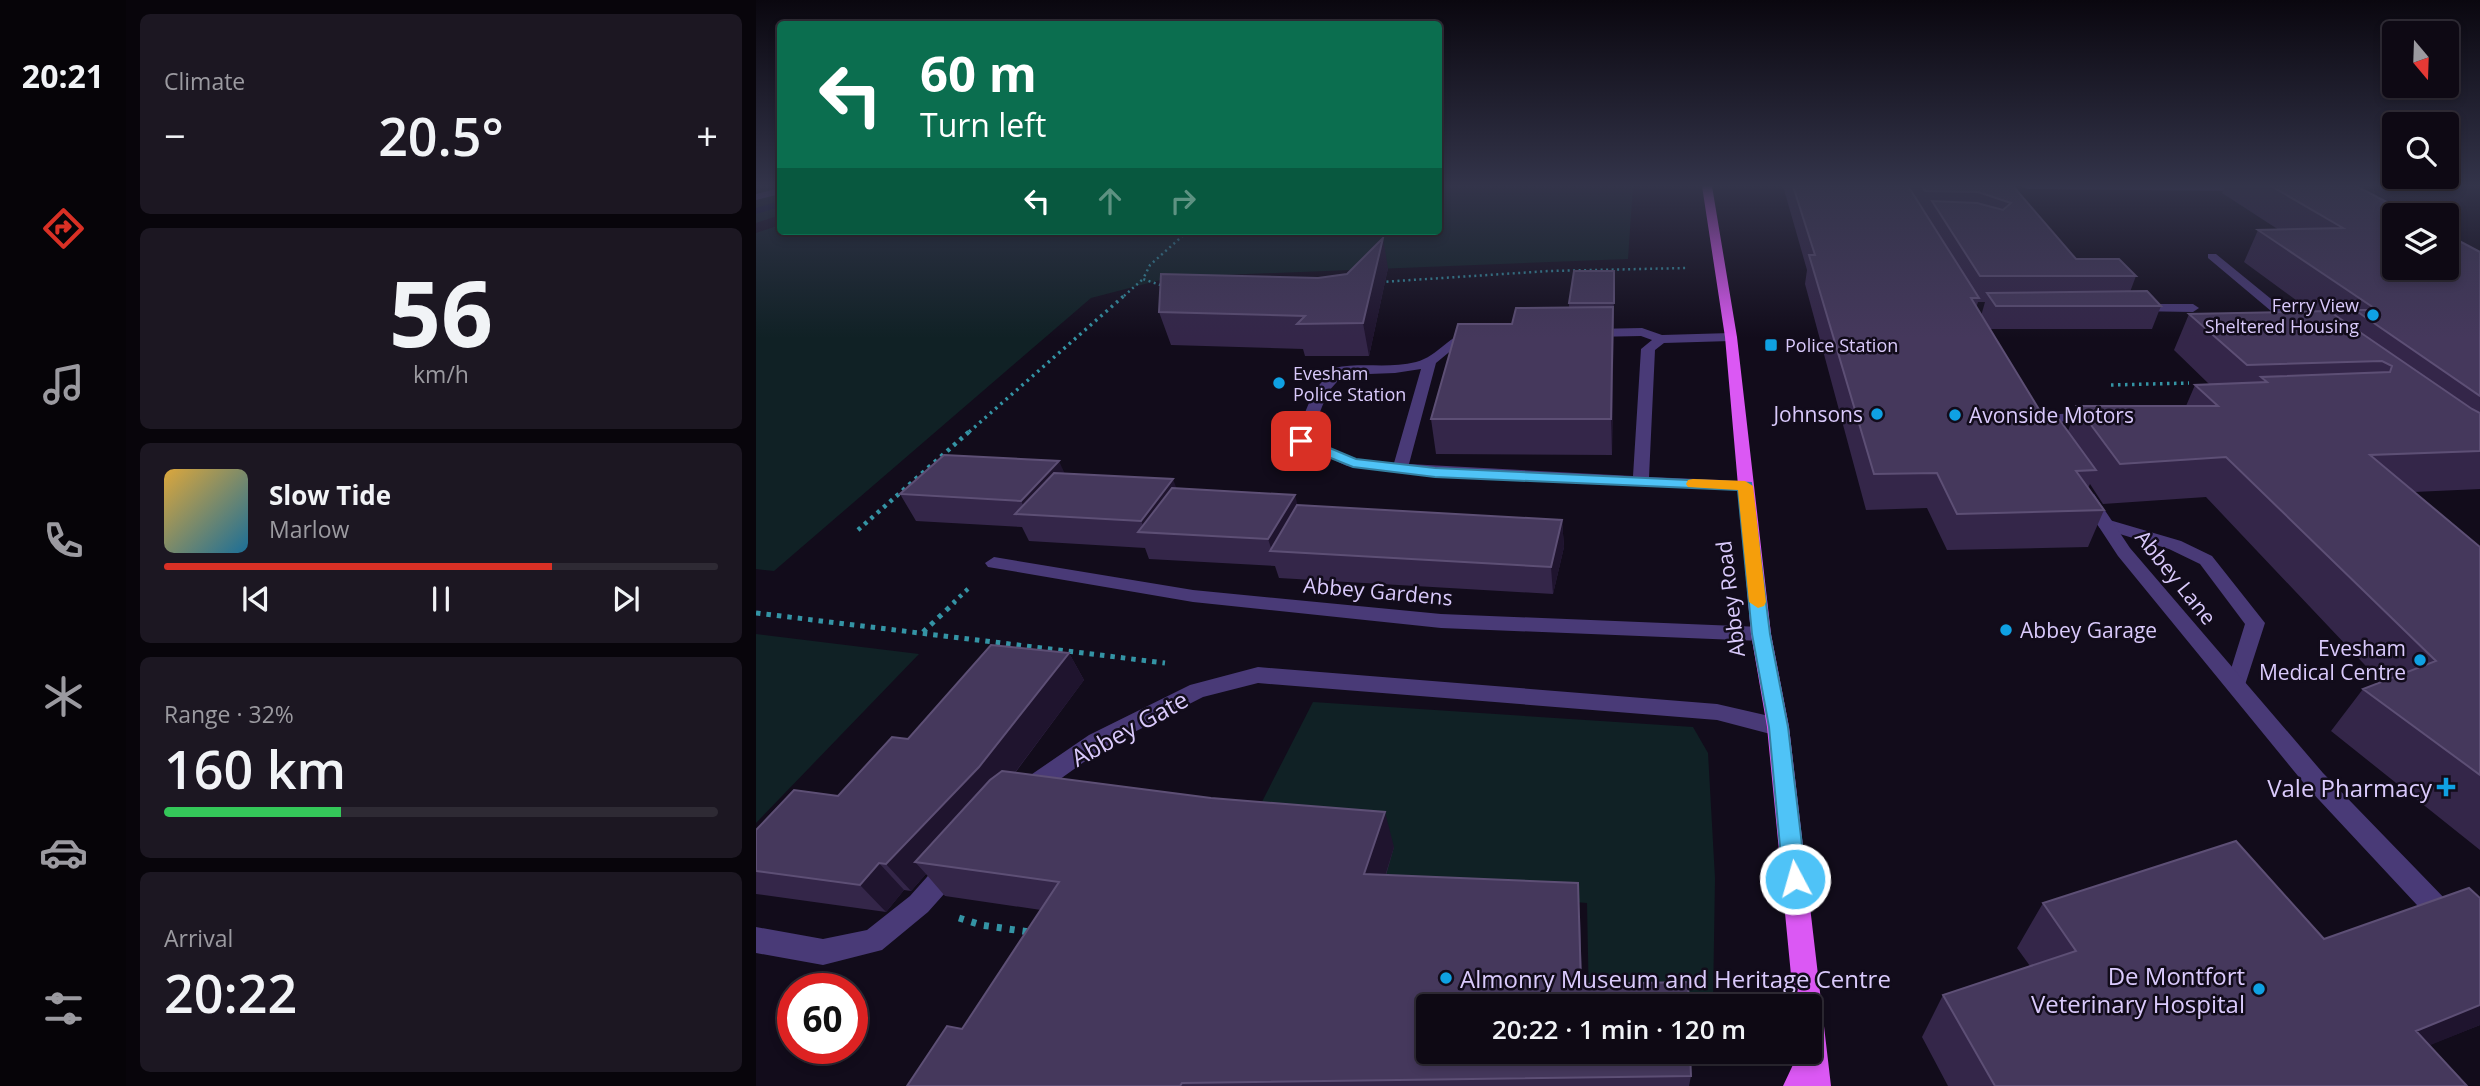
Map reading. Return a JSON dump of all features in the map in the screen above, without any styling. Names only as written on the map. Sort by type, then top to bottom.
[{"type":"main road","name":"Abbey Road","points":[[1714,237],[1731,337],[1761,634],[1778,727],[1807,994]]},
{"type":"main road","points":[[1797,1086],[1807,1064]]},
{"type":"main road","points":[[1814,1064],[1816,1086]]},
{"type":"street","points":[[2213,256],[2311,337]]},
{"type":"street","points":[[2127,308],[2193,308]]},
{"type":"street","points":[[1572,333],[1642,332],[1661,339],[1731,337]]},
{"type":"street","points":[[1490,334],[1463,334],[1430,362],[1406,369],[1339,370],[1321,391],[1301,441],[1353,463],[1435,472],[1745,486]]},
{"type":"street","points":[[1641,481],[1648,349],[1661,339]]},
{"type":"street","points":[[1400,468],[1430,362]]},
{"type":"street","points":[[2022,399],[2052,443]]},
{"type":"street","points":[[2036,420],[2115,413]]},
{"type":"street","name":"Abbey Lane","points":[[2075,478],[2124,552],[2315,780],[2480,954]]},
{"type":"street","points":[[2106,524],[2175,545],[2206,560],[2255,623],[2235,685]]},
{"type":"street","name":"Abbey Gardens","points":[[994,563],[1194,596],[1427,620],[1761,634]]},
{"type":"street","name":"Abbey Gate","points":[[1005,806],[1097,741],[1197,691],[1258,675],[1717,712],[1778,727]]},
{"type":"street","points":[[756,940],[823,952],[873,941],[919,904],[971,845]]},
{"type":"path","points":[[859,530],[1143,279],[1150,265],[1182,237]]},
{"type":"path","points":[[1381,282],[1549,271],[1719,268]]},
{"type":"path","points":[[1143,279],[1162,287],[1175,288]]},
{"type":"path","points":[[923,633],[994,563]]},
{"type":"path","points":[[756,613],[1178,665]]},
{"type":"path","points":[[919,904],[981,925],[1034,933]]},
{"type":"shaded area","points":[[756,237],[1630,237],[1628,259],[1172,277],[1091,298],[774,571],[756,569]]},
{"type":"shaded area","points":[[756,634],[919,654],[756,823]]},
{"type":"shaded area","points":[[1313,702],[1693,727],[1708,753],[1715,878],[1713,994],[1589,994],[1587,903],[1225,874]]},
{"type":"building","points":[[1809,237],[1940,237],[1979,298],[1971,298],[2040,411],[2053,411],[2096,470],[2076,471],[2104,510],[1957,514],[1937,473],[1874,474],[1809,255],[1815,255]]},
{"type":"building","points":[[1955,237],[2057,237],[2076,259],[2119,259],[2136,276],[1980,276]]},
{"type":"building","points":[[2268,237],[2382,237],[2382,280],[2459,280],[2459,241],[2480,252],[2480,396],[2355,310],[2377,310]]},
{"type":"building","points":[[1383,238],[1363,323],[1297,324],[1305,316],[1159,312],[1161,274],[1318,278],[1347,274]]},
{"type":"building","points":[[1574,271],[1614,271],[1614,303],[1569,303]]},
{"type":"building","points":[[2147,291],[2161,306],[1996,306],[1987,293]]},
{"type":"building","points":[[1613,307],[1611,419],[1431,419],[1458,324],[1512,324],[1516,308]]},
{"type":"building","points":[[2329,311],[2480,413],[2480,451],[2370,455],[2480,547],[2480,775],[2363,689],[2436,661],[2226,457],[2120,464],[2077,406],[2218,406],[2195,385],[2267,382],[2261,377],[2390,372],[2392,366],[2382,361],[2247,365],[2189,314]]},
{"type":"building","points":[[944,455],[1059,461],[1021,501],[900,494]]},
{"type":"building","points":[[1054,473],[1173,479],[1141,521],[1015,514]]},
{"type":"building","points":[[1172,488],[1295,495],[1268,539],[1138,532]]},
{"type":"building","points":[[1297,505],[1562,520],[1551,567],[1270,551]]},
{"type":"building","points":[[991,645],[1069,653],[979,767],[886,864],[879,863],[860,885],[756,871],[756,830],[794,790],[838,796],[892,737],[908,739]]},
{"type":"building","points":[[1002,771],[1211,798],[1385,812],[1364,874],[1578,883],[1581,984],[1688,982],[1688,994],[1416,994],[1416,1064],[1690,1064],[1691,1076],[1182,1083],[1180,1086],[907,1086],[947,1026],[962,1029],[1059,882],[915,862],[990,780]]},
{"type":"building","name":"De Montfort Veterinary Hospital","points":[[2236,841],[2324,939],[2469,888],[2480,898],[2480,1005],[2416,1031],[2467,1086],[1995,1086],[1943,995],[2076,951],[2043,903]]},
{"type":"slow traffic","points":[[1693,484],[1745,486],[1758,602]]},
{"type":"place","name":"Ferry View Sheltered Housing","points":[[2373,315]]},
{"type":"place","name":"Police Station","points":[[1771,345]]},
{"type":"place","name":"Evesham Police Station","points":[[1279,383]]},
{"type":"place","name":"Johnsons","points":[[1877,414]]},
{"type":"place","name":"Avonside Motors","points":[[1955,415]]},
{"type":"place","name":"Abbey Garage","points":[[2006,630]]},
{"type":"place","name":"Evesham Medical Centre","points":[[2420,660]]},
{"type":"place","name":"Vale Pharmacy","points":[[2446,787]]},
{"type":"place","name":"Almonry Museum and Heritage Centre","points":[[1446,978]]},
{"type":"place","name":"De Montfort Veterinary Hospital","points":[[2259,989]]},
{"type":"route","points":[[1301,441],[1353,463],[1435,472],[1745,486],[1761,634],[1778,727],[1795,879]]}]
